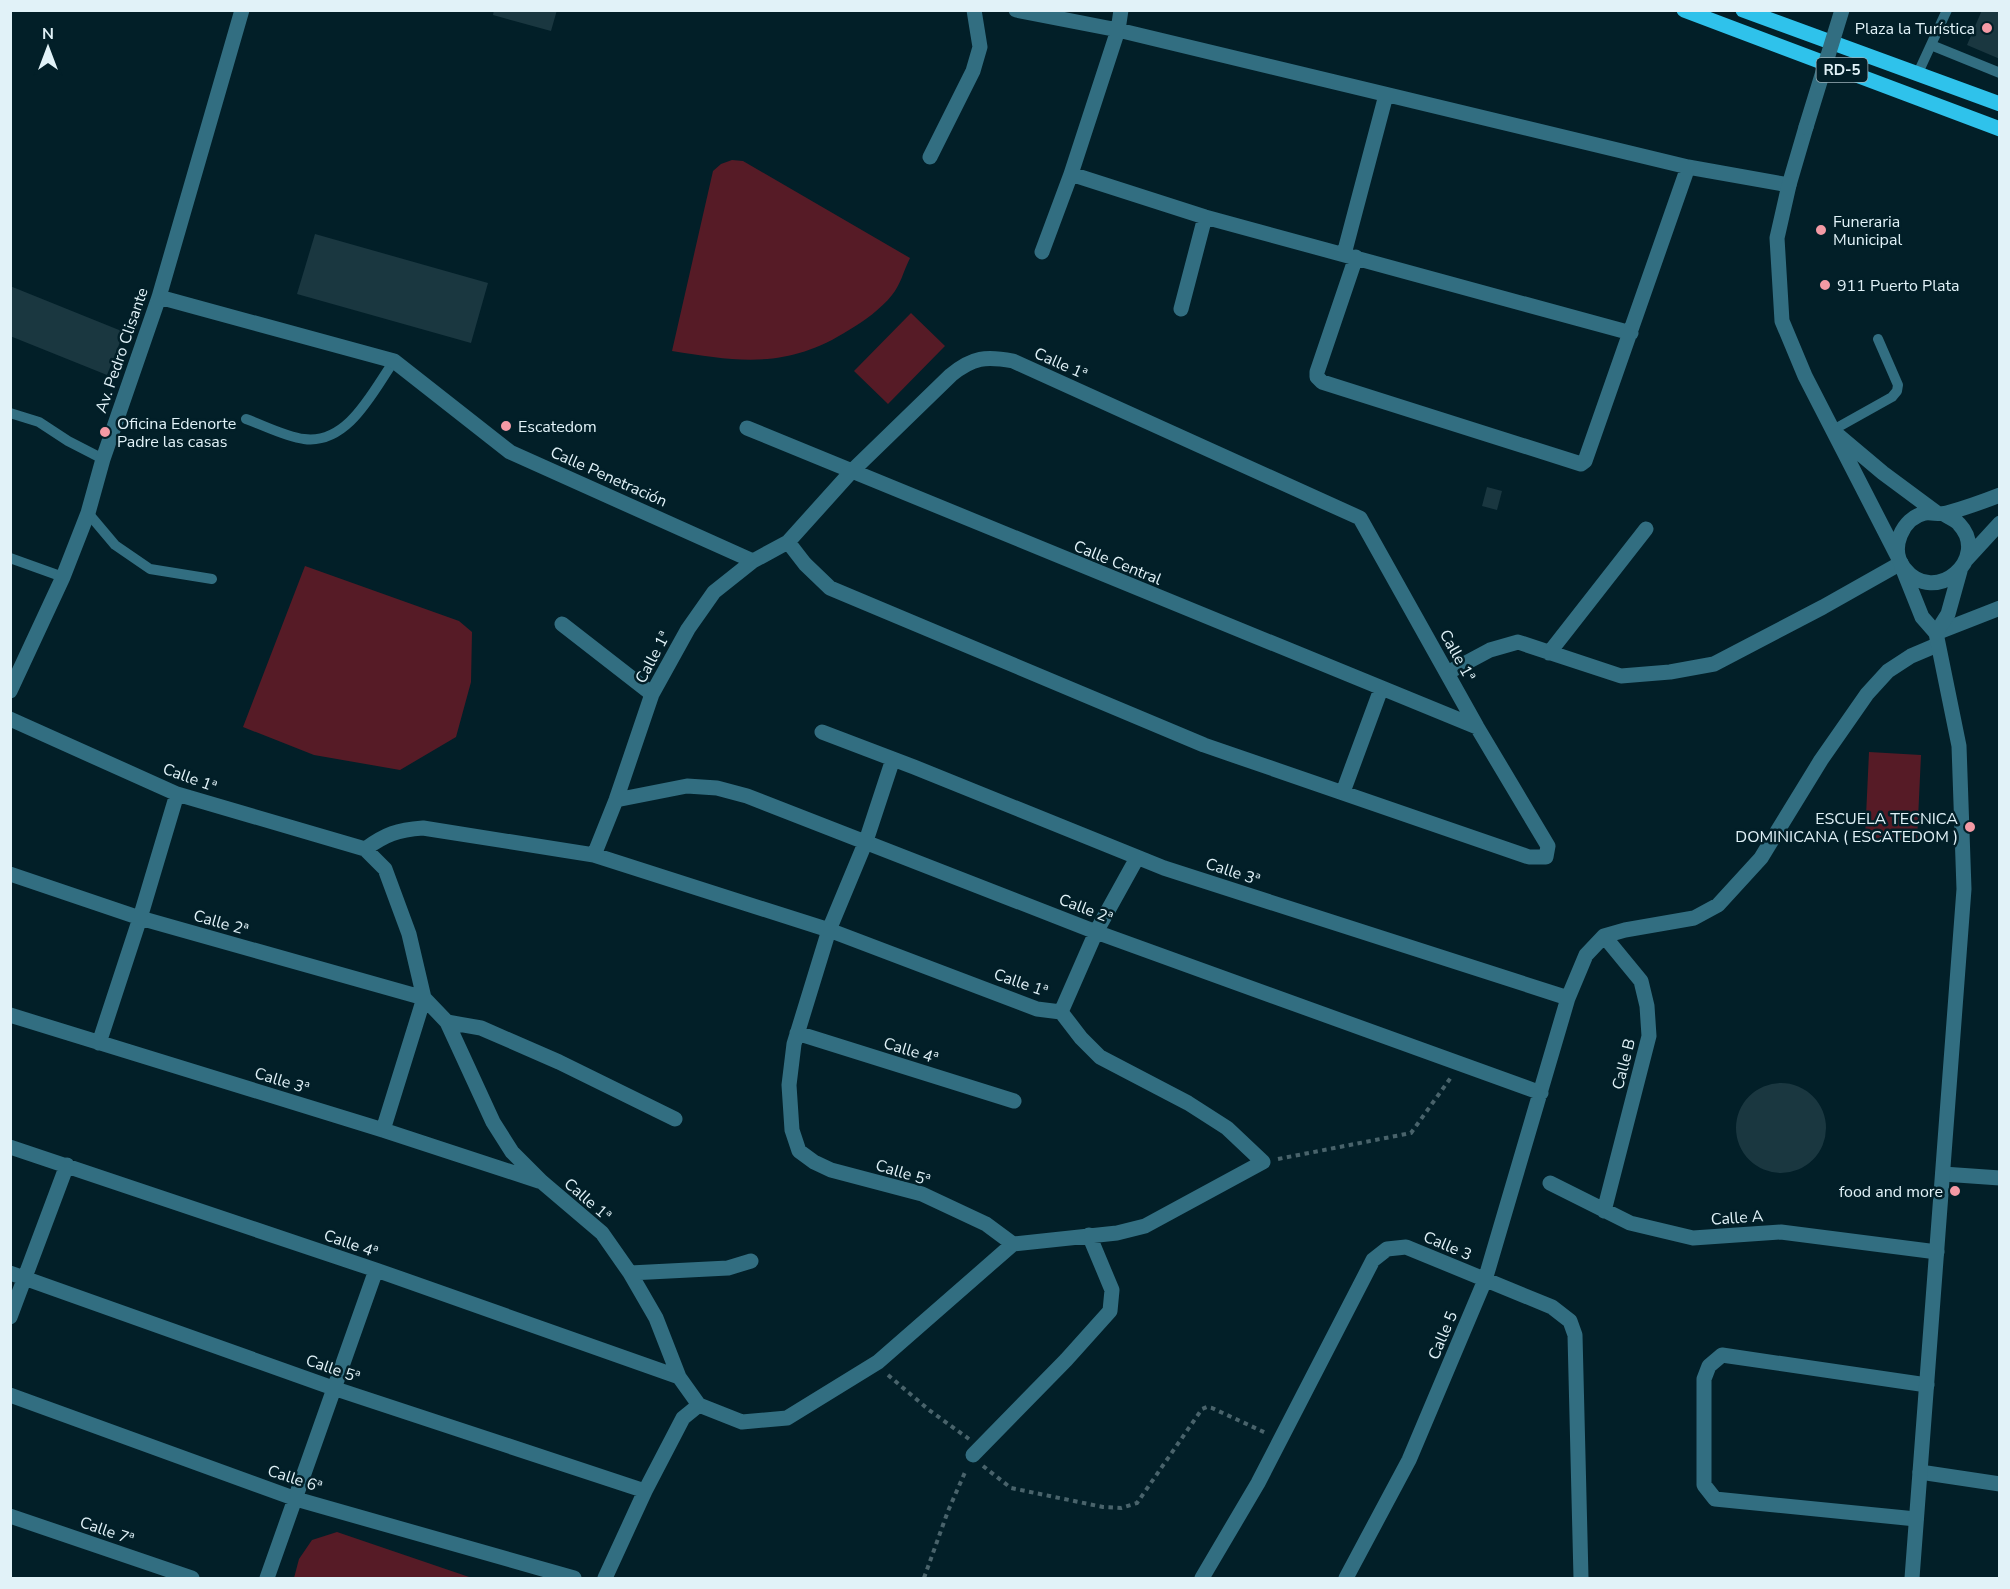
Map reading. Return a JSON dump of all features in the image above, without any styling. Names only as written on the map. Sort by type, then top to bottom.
[{"type":"main road","name":"RD-5","points":[[1684,10],[2000,129]]},
{"type":"main road","name":"RD-5","points":[[1743,10],[2000,104]]},
{"type":"street","name":"Av. Pedro Clisante","points":[[10,691],[63,577],[88,513],[103,459],[159,297],[242,10]]},
{"type":"street","points":[[930,157],[973,71],[980,47],[974,10]]},
{"type":"street","points":[[1016,10],[1118,30],[1688,167],[1789,185]]},
{"type":"street","points":[[1041,252],[1071,174],[1118,30],[1121,10]]},
{"type":"street","points":[[1842,10],[1789,185],[1777,238],[1782,321],[1805,376],[1901,563],[1922,617],[1936,639],[1959,746],[1964,889],[1912,1578]]},
{"type":"street","points":[[1386,94],[1350,256],[1317,377],[1322,382],[1576,463],[1581,464],[1585,460],[1688,167]]},
{"type":"street","points":[[1071,174],[1205,217],[1631,333]]},
{"type":"street","points":[[1180,309],[1205,217]]},
{"type":"street","name":"Calle Penetración","points":[[159,297],[394,361],[510,452],[753,561]]},
{"type":"street","name":"Calle 1ª","points":[[594,855],[616,800],[652,694],[688,629],[714,592],[753,561],[788,542],[851,472],[951,375],[966,363],[990,357],[1013,361],[1360,518],[1477,727],[1548,846],[1546,856],[1529,857],[1343,792]]},
{"type":"street","name":"Calle Central","points":[[747,428],[1477,727]]},
{"type":"street","points":[[1833,430],[1883,473],[1960,524],[1968,541],[1963,565],[1948,614],[1936,639]]},
{"type":"street","points":[[2000,495],[1941,513],[1923,514],[1910,520],[1901,531],[1897,545],[1901,563],[1911,576],[1923,582],[1937,583],[1949,579],[2000,524]]},
{"type":"street","points":[[1549,653],[1646,530]]},
{"type":"street","points":[[788,542],[805,564],[830,588],[1204,745],[1343,792],[1381,689]]},
{"type":"street","points":[[1447,673],[1490,650],[1518,642],[1621,676],[1670,672],[1713,664],[1823,607],[1901,563]]},
{"type":"street","points":[[1604,936],[1694,918],[1718,905],[1761,858],[1821,760],[1867,694],[1888,671],[1936,639],[2000,608]]},
{"type":"street","points":[[562,624],[652,694]]},
{"type":"street","name":"Calle 1ª","points":[[10,719],[177,794],[365,849],[383,836],[400,829],[423,828],[594,855],[829,930],[1037,1008],[1061,1012]]},
{"type":"street","name":"Calle 3ª","points":[[822,732],[1137,858],[1568,998]]},
{"type":"street","points":[[797,1033],[829,930],[866,841],[893,759]]},
{"type":"street","name":"Calle 2ª","points":[[616,800],[687,786],[717,788],[747,796],[1096,932],[1541,1092]]},
{"type":"street","points":[[99,1043],[177,794]]},
{"type":"street","points":[[365,849],[385,869],[409,934],[424,998],[383,1130]]},
{"type":"street","points":[[605,1578],[645,1491],[683,1418],[699,1406],[742,1422],[787,1418],[878,1362],[1013,1244],[1117,1233],[1145,1226],[1263,1162],[1227,1128],[1188,1103],[1100,1057],[1080,1038],[1061,1012],[1096,932],[1137,858]]},
{"type":"street","name":"Calle 2ª","points":[[10,874],[140,918],[424,998]]},
{"type":"street","name":"Calle 5","points":[[1346,1578],[1409,1460],[1485,1280],[1568,998],[1586,955],[1604,936]]},
{"type":"street","name":"Calle B","points":[[1604,936],[1641,981],[1647,1006],[1649,1036],[1604,1211]]},
{"type":"street","name":"Calle 1ª","points":[[424,998],[447,1022],[493,1122],[512,1152],[542,1182],[602,1233],[630,1273],[656,1318],[679,1377],[699,1406]]},
{"type":"street","name":"Calle 3ª","points":[[10,1015],[383,1130],[542,1182]]},
{"type":"street","points":[[447,1022],[481,1028],[559,1062],[675,1119]]},
{"type":"street","name":"Calle 4ª","points":[[797,1033],[1014,1101]]},
{"type":"street","name":"Calle 5ª","points":[[797,1033],[789,1085],[792,1130],[799,1151],[814,1162],[831,1170],[922,1194],[986,1224],[1013,1244]]},
{"type":"street","name":"Calle 4ª","points":[[10,1147],[376,1270],[679,1377]]},
{"type":"street","points":[[10,1317],[67,1165]]},
{"type":"street","points":[[1943,1174],[2000,1178]]},
{"type":"street","name":"Calle A","points":[[1550,1183],[1630,1223],[1693,1238],[1781,1232],[1937,1252]]},
{"type":"street","points":[[973,1455],[1066,1360],[1110,1311],[1112,1290],[1089,1235]]},
{"type":"street","name":"Calle 3","points":[[1202,1578],[1258,1483],[1373,1260],[1387,1249],[1406,1247],[1552,1307],[1570,1321],[1575,1335],[1581,1578]]},
{"type":"street","points":[[630,1273],[728,1268],[751,1262]]},
{"type":"street","points":[[267,1578],[376,1270]]},
{"type":"street","name":"Calle 5ª","points":[[10,1273],[333,1388],[645,1491]]},
{"type":"street","points":[[1916,1519],[1715,1499],[1704,1485],[1704,1379],[1709,1366],[1722,1355],[1927,1385]]},
{"type":"street","name":"Calle 6ª","points":[[10,1395],[296,1499],[573,1578]]},
{"type":"street","points":[[1920,1472],[2000,1484]]},
{"type":"street","name":"Calle 7ª","points":[[10,1516],[192,1578]]},
{"type":"lane","points":[[1918,73],[1947,10]]},
{"type":"lane","points":[[1931,45],[2000,73]]},
{"type":"lane","points":[[1833,430],[1892,397],[1897,391],[1898,386],[1878,339]]},
{"type":"lane","points":[[246,419],[303,439],[318,439],[345,427],[357,416],[394,361]]},
{"type":"lane","points":[[10,412],[39,422],[68,441],[103,459]]},
{"type":"lane","points":[[88,513],[115,545],[150,569],[212,579]]},
{"type":"lane","points":[[10,558],[63,577]]},
{"type":"path","points":[[1263,1162],[1411,1133],[1460,1064]]},
{"type":"path","points":[[878,1362],[898,1385],[973,1442],[973,1455],[948,1511],[924,1578]]},
{"type":"path","points":[[973,1455],[996,1478],[1011,1488],[1103,1507],[1121,1508],[1137,1503],[1198,1413],[1207,1407],[1280,1440]]},
{"type":"shaded area","points":[[732,160],[743,161],[910,258],[895,291],[888,300],[861,323],[827,343],[784,357],[720,358],[672,351],[713,171],[721,164]]},
{"type":"shaded area","points":[[911,313],[945,346],[888,404],[854,371]]},
{"type":"shaded area","points":[[305,566],[459,621],[472,632],[471,682],[456,737],[400,770],[314,755],[243,727]]},
{"type":"shaded area","points":[[1869,752],[1921,755],[1917,841],[1865,838]]},
{"type":"shaded area","points":[[337,1532],[472,1578],[294,1578],[299,1559],[312,1540]]},
{"type":"building","points":[[494,10],[557,10],[551,31],[493,15]]},
{"type":"building","name":"Plaza la Turística","points":[[1982,10],[2000,10],[2000,59],[1967,45]]},
{"type":"building","points":[[315,234],[488,283],[471,343],[297,294]]},
{"type":"building","points":[[10,286],[124,332],[107,375],[10,336]]},
{"type":"building","points":[[1487,487],[1502,491],[1497,510],[1482,506]]},
{"type":"building","points":[[1781,1083],[1798,1086],[1813,1096],[1823,1111],[1826,1128],[1823,1145],[1813,1160],[1798,1170],[1781,1173],[1764,1170],[1749,1160],[1739,1145],[1736,1128],[1739,1111],[1749,1096],[1764,1086]]},
{"type":"place","name":"Plaza la Turística","points":[[1987,28]]},
{"type":"place","name":"Funeraria Municipal","points":[[1821,230]]},
{"type":"place","name":"911 Puerto Plata","points":[[1825,285]]},
{"type":"place","name":"Escatedom","points":[[506,426]]},
{"type":"place","name":"Oficina Edenorte Padre las casas","points":[[105,432]]},
{"type":"place","name":"ESCUELA TECNICA DOMINICANA ( ESCATEDOM )","points":[[1970,827]]},
{"type":"place","name":"food and more","points":[[1955,1191]]}]
